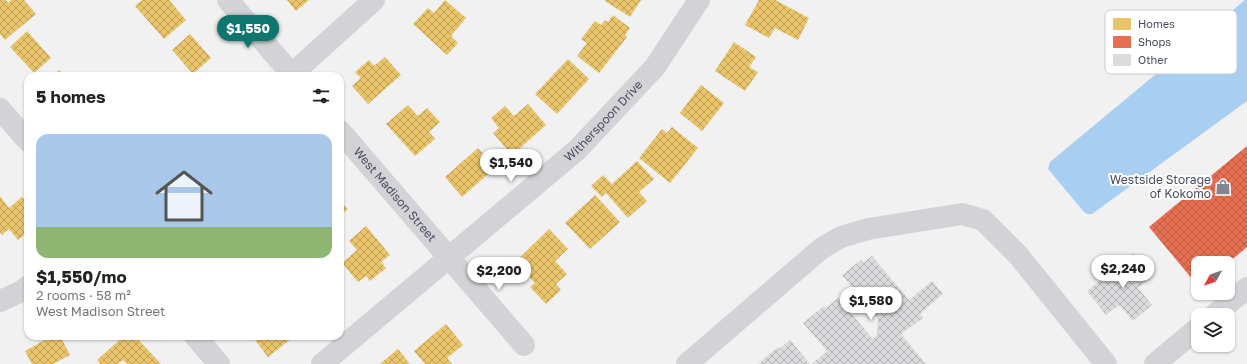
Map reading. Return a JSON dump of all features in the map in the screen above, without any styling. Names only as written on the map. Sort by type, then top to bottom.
[{"type":"street","points":[[228,0],[289,72]]},
{"type":"street","points":[[295,72],[374,0]]},
{"type":"street","name":"Witherspoon Drive","points":[[322,364],[577,150],[655,67],[699,0]]},
{"type":"street","points":[[0,109],[24,136]]},
{"type":"street","name":"West Madison Street","points":[[344,136],[524,345]]},
{"type":"street","points":[[687,364],[822,248],[841,237],[868,228],[962,214],[982,220],[1018,255],[1106,364]]},
{"type":"street","points":[[1223,308],[1247,288]]},
{"type":"street","points":[[0,301],[24,289]]},
{"type":"street","points":[[1155,364],[1191,334]]},
{"type":"street","points":[[198,340],[219,364]]},
{"type":"water","points":[[1247,0],[1247,101],[1092,214],[1087,214],[1084,212],[1048,169],[1050,162],[1156,74],[1237,74],[1237,10],[1233,10]]},
{"type":"building: Homes","points":[[0,0],[6,0],[9,3],[11,0],[24,0],[36,14],[5,40],[0,34]]},
{"type":"building: Homes","points":[[142,0],[169,0],[186,20],[164,39],[135,6]]},
{"type":"building: Homes","points":[[287,0],[309,0],[296,11]]},
{"type":"building: Homes","points":[[445,0],[466,18],[451,36],[458,43],[447,55],[413,24],[428,8],[434,13]]},
{"type":"building: Homes","points":[[605,0],[641,0],[630,17]]},
{"type":"building: Homes","points":[[759,0],[775,0],[809,18],[798,40],[775,28],[769,38],[745,25]]},
{"type":"building: Homes","points":[[613,15],[630,28],[625,35],[627,37],[599,73],[577,56],[587,43],[581,39],[595,21],[601,25],[605,20],[608,22]]},
{"type":"building: Homes","points":[[27,31],[51,58],[35,72],[33,72],[10,47]]},
{"type":"building: Homes","points":[[190,34],[211,58],[195,72],[191,72],[172,50]]},
{"type":"building: Homes","points":[[734,42],[756,57],[749,67],[758,72],[745,91],[715,71]]},
{"type":"building: Homes","points":[[385,57],[401,75],[368,104],[352,86],[361,78],[355,72],[369,60],[374,66]]},
{"type":"building: Homes","points":[[568,59],[589,79],[557,114],[535,94]]},
{"type":"building: Homes","points":[[701,85],[724,103],[702,131],[680,113]]},
{"type":"building: Homes","points":[[528,104],[546,125],[512,155],[493,133],[499,128],[491,118],[505,106],[514,116]]},
{"type":"building: Homes","points":[[408,105],[418,116],[427,108],[440,122],[429,132],[435,139],[415,156],[386,124]]},
{"type":"building: Homes","points":[[672,127],[698,148],[670,183],[639,158],[662,129],[667,133]]},
{"type":"building: Homes","points":[[478,148],[495,168],[462,197],[445,177]]},
{"type":"building: Homes","points":[[637,161],[654,179],[639,192],[647,201],[628,218],[606,193],[602,197],[591,186],[603,175],[612,184]]},
{"type":"building: Homes","points":[[595,195],[620,222],[590,249],[565,223]]},
{"type":"building: Homes","points":[[0,196],[9,208],[22,197],[24,199],[24,235],[18,240],[9,229],[2,235],[0,232]]},
{"type":"building: Homes","points":[[344,205],[348,209],[344,212]]},
{"type":"building: Homes","points":[[366,226],[390,255],[381,262],[386,268],[370,281],[366,276],[358,282],[344,265],[344,261],[357,250],[349,241]]},
{"type":"building: Homes","points":[[549,229],[568,249],[555,261],[567,274],[556,284],[561,290],[546,304],[530,287],[535,283],[515,262]]},
{"type":"building: Homes","points":[[446,324],[463,345],[447,358],[452,364],[425,364],[414,351]]},
{"type":"building: Homes","points":[[45,340],[62,340],[70,355],[53,364],[32,364],[25,351]]},
{"type":"building: Homes","points":[[120,340],[139,340],[161,364],[127,364],[123,360],[118,364],[100,364],[97,360]]},
{"type":"building: Homes","points":[[255,340],[290,340],[268,357]]},
{"type":"building: Homes","points":[[398,349],[410,364],[380,364]]},
{"type":"building: Shops","name":"Westside Storage of Kokomo","points":[[1247,146],[1247,247],[1235,257],[1191,256],[1191,278],[1149,227]]},
{"type":"building: Other","points":[[1133,253],[1153,276],[1138,288],[1152,305],[1133,321],[1119,305],[1106,315],[1087,291]]},
{"type":"building: Other","points":[[872,256],[909,300],[932,281],[943,294],[920,314],[923,318],[901,334],[926,364],[812,364],[827,351],[803,323],[824,306],[826,308],[838,298],[873,339],[877,335],[878,318],[842,275],[861,260],[863,263]]},
{"type":"building: Other","points":[[790,340],[810,364],[758,364],[778,347],[779,349]]},
{"type":"place","name":"Westside Storage of Kokomo","points":[[1223,187]]}]
